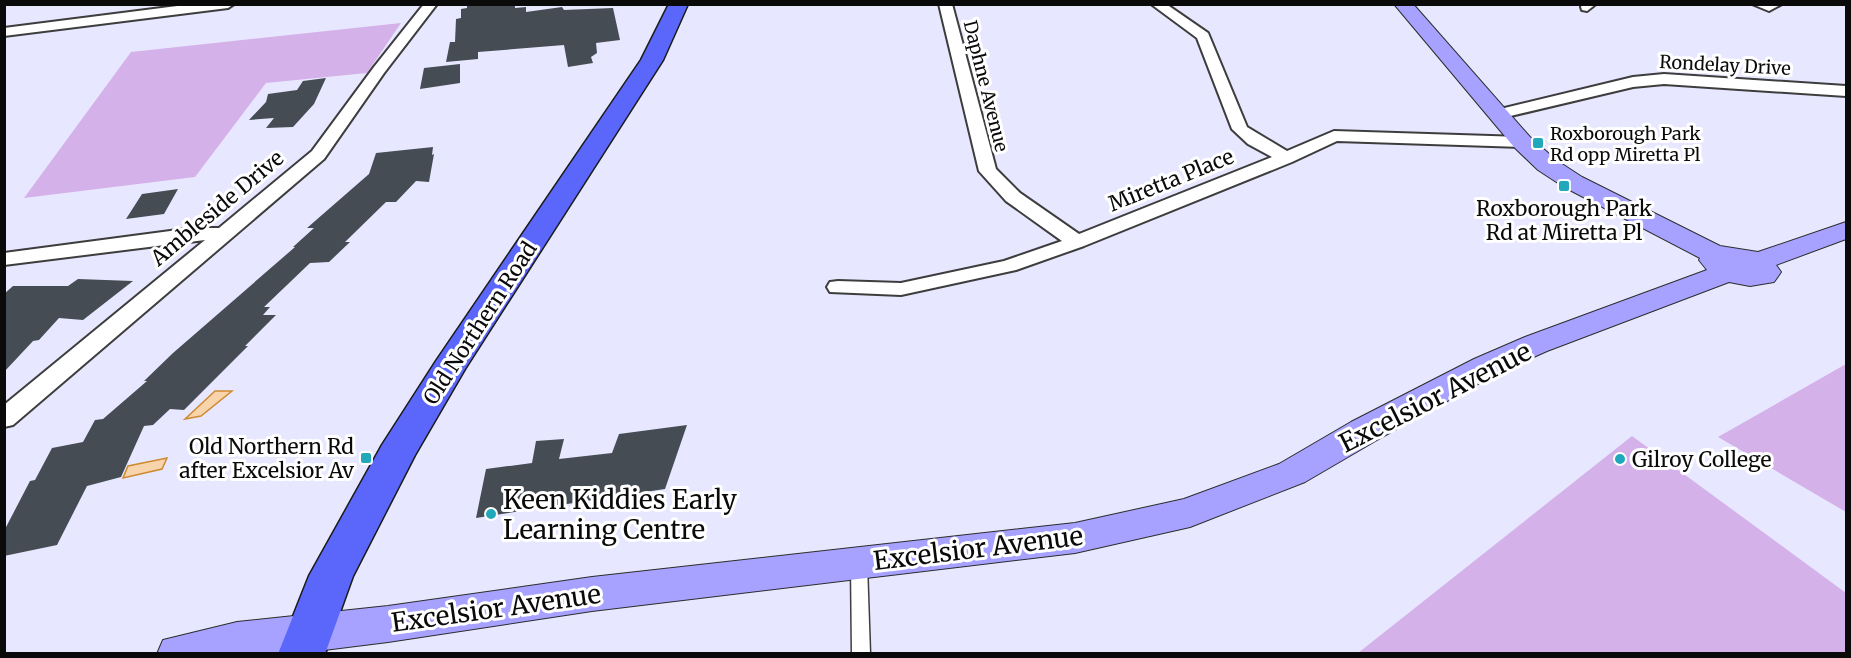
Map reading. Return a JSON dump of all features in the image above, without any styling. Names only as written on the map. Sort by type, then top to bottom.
[{"type":"main road","name":"Old Northern Road","points":[[305,643],[331,576],[396,455],[448,369],[652,60],[679,4]]},
{"type":"street","points":[[4,32],[228,4]]},
{"type":"street","name":"Ambleside Drive","points":[[4,419],[318,155],[379,70],[431,4]]},
{"type":"street","name":"Daphne Avenue","points":[[945,4],[988,171],[1013,197],[1077,242]]},
{"type":"street","points":[[1157,4],[1203,36],[1240,129],[1254,140],[1286,158]]},
{"type":"street","points":[[1403,4],[1522,142],[1547,165],[1573,182],[1734,263]]},
{"type":"street","points":[[1758,4],[1769,7],[1776,4]]},
{"type":"street","name":"Rondelay Drive","points":[[1498,114],[1633,82],[1664,80],[1846,91]]},
{"type":"street","name":"Miretta Place","points":[[838,287],[901,289],[1009,266],[1077,242],[1286,158],[1334,136],[1522,142]]},
{"type":"street","name":"Excelsior Avenue","points":[[179,654],[237,641],[305,643],[388,624],[592,594],[1075,538],[1190,512],[1292,473],[1364,431],[1486,366],[1526,348],[1734,263],[1846,230]]},
{"type":"street","points":[[4,259],[193,234],[223,234]]},
{"type":"lane","points":[[859,563],[861,654]]},
{"type":"shaded area","points":[[401,23],[367,73],[266,83],[195,177],[24,198],[131,52]]},
{"type":"shaded area","points":[[1846,364],[1846,512],[1718,437]]},
{"type":"shaded area","points":[[215,391],[232,391],[201,416],[185,419]]},
{"type":"shaded area","points":[[1632,436],[1846,593],[1846,653],[1358,653]]},
{"type":"shaded area","points":[[167,458],[162,469],[123,478],[128,466]]},
{"type":"building","points":[[467,4],[515,4],[515,8],[526,7],[526,12],[562,7],[564,10],[613,8],[620,40],[596,43],[597,53],[591,57],[593,63],[568,67],[564,45],[478,52],[478,59],[446,62],[450,42],[455,42],[456,19],[461,18],[461,9],[467,8]]},
{"type":"building","points":[[460,64],[460,83],[420,89],[424,68]]},
{"type":"building","points":[[326,78],[314,104],[293,127],[266,128],[274,118],[249,120],[266,102],[268,94],[297,90],[303,81]]},
{"type":"building","points":[[433,147],[429,182],[416,181],[396,202],[386,202],[345,242],[350,242],[329,262],[310,263],[264,307],[270,307],[263,315],[276,315],[184,410],[170,409],[153,425],[144,426],[121,477],[87,486],[57,545],[4,556],[4,531],[30,481],[35,480],[52,448],[83,442],[95,420],[103,419],[147,381],[144,381],[173,353],[295,247],[293,247],[314,228],[307,228],[369,174],[376,153]]},
{"type":"building","points":[[178,189],[164,214],[126,219],[142,194]]},
{"type":"building","points":[[78,279],[133,281],[83,320],[59,318],[39,340],[33,341],[4,372],[4,294],[13,286],[68,286]]},
{"type":"building","points":[[687,425],[665,489],[476,518],[486,469],[532,463],[536,441],[564,439],[559,459],[612,453],[619,434]]},
{"type":"place","name":"Roxborough Park Rd opp Miretta Pl","points":[[1538,143]]},
{"type":"place","name":"Roxborough Park Rd at Miretta Pl","points":[[1564,186]]},
{"type":"place","name":"Old Northern Rd after Excelsior Av","points":[[366,458]]},
{"type":"place","name":"Gilroy College","points":[[1620,459]]},
{"type":"place","name":"Keen Kiddies Early Learning Centre","points":[[491,514]]}]
